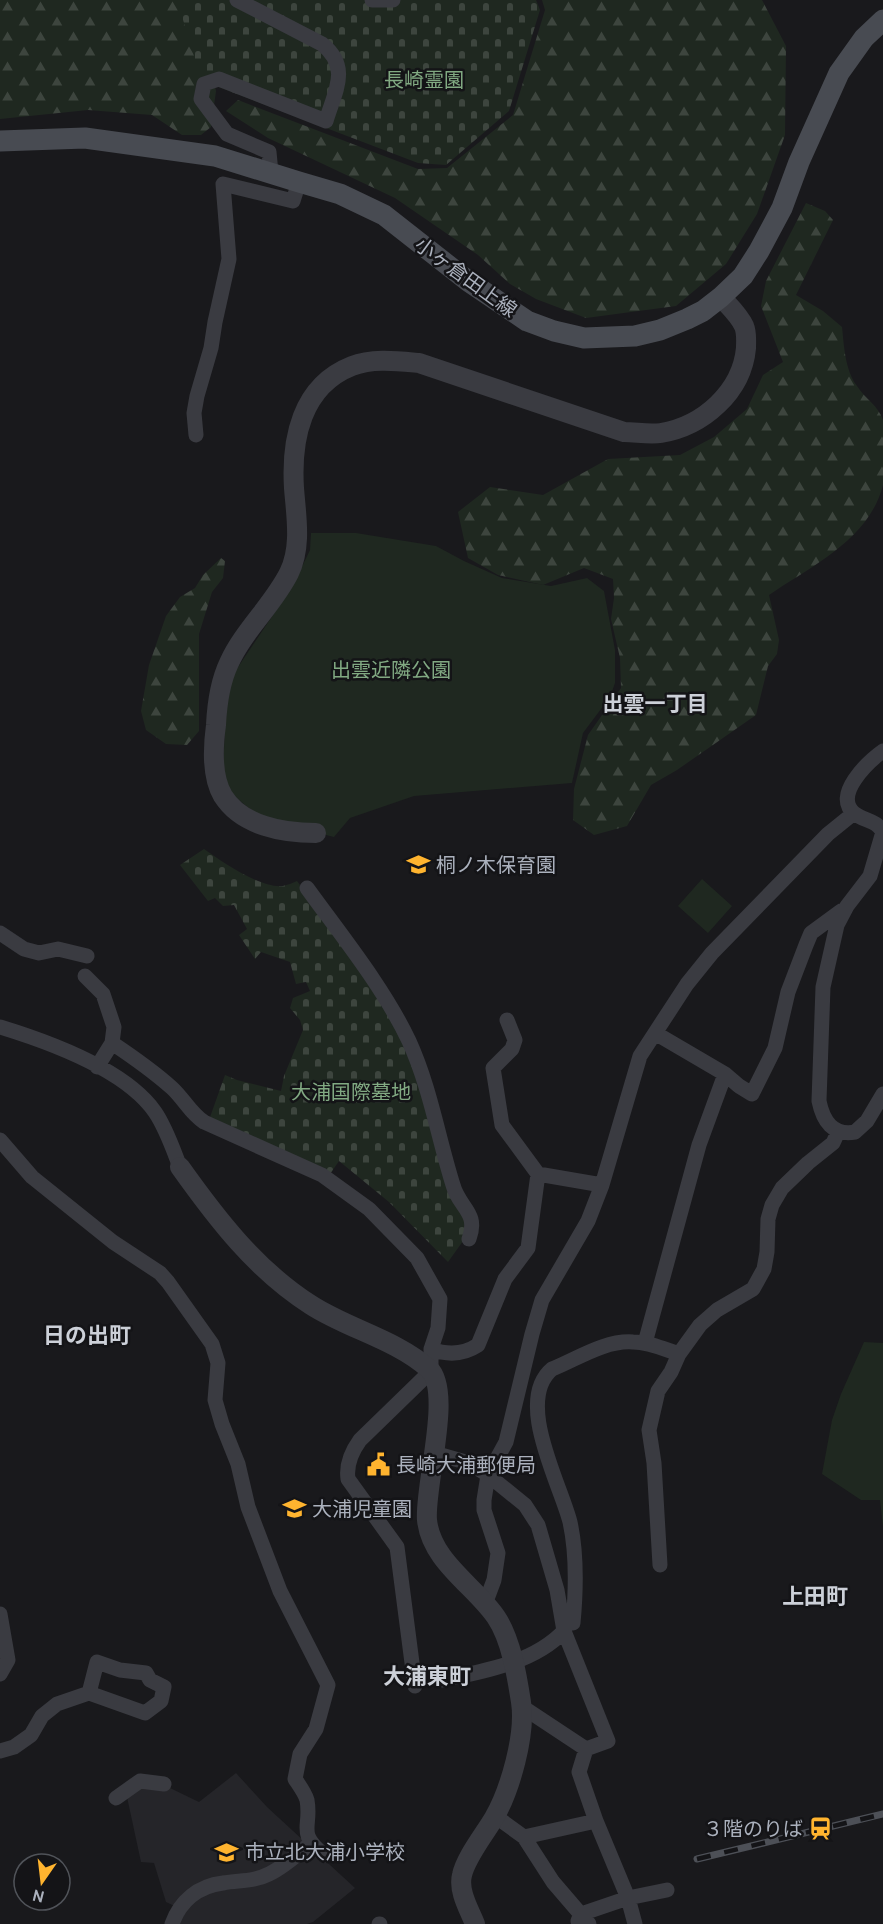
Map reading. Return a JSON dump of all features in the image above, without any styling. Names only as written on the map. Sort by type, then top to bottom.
[{"type":"main road","name":"小ヶ倉田上線","points":[[0,141],[85,138],[215,156],[271,173],[339,194],[384,215],[495,301],[527,321],[554,331],[584,338],[635,336],[687,320],[721,297],[743,276],[771,232],[838,73],[864,38],[883,20]]},
{"type":"street","points":[[237,0],[322,44],[331,51],[339,64],[339,74],[326,122],[219,79],[204,84],[201,99],[227,134],[269,152],[271,173]]},
{"type":"street","points":[[372,0],[393,0]]},
{"type":"street","points":[[196,435],[194,413],[197,396],[211,348],[229,258],[223,184],[293,201],[299,182]]},
{"type":"street","points":[[316,833],[290,833],[250,820],[239,812],[223,795],[215,770],[213,746],[222,679],[228,663],[290,572],[298,527],[294,486],[294,449],[304,412],[313,396],[324,383],[353,366],[387,360],[419,363],[624,432],[660,433],[687,425],[710,412],[724,398],[741,370],[747,337],[744,327],[721,297]]},
{"type":"street","points":[[883,751],[859,772],[852,783],[849,794],[849,806],[854,813],[878,824],[883,832],[870,876],[837,925],[823,987],[819,1101],[821,1114],[831,1127],[849,1133],[860,1129],[883,1094]]},
{"type":"street","points":[[485,1604],[494,1580],[498,1553],[484,1510],[488,1475],[506,1442],[542,1300],[588,1221],[602,1185],[640,1056],[687,984],[712,953],[828,834],[854,813]]},
{"type":"street","points":[[307,888],[385,998],[409,1041],[433,1105],[454,1189],[469,1213],[473,1227],[469,1239]]},
{"type":"street","points":[[655,1033],[725,1074],[752,1094],[775,1048],[788,992],[811,933],[848,906]]},
{"type":"street","points":[[0,933],[24,949],[39,952],[58,949],[87,956]]},
{"type":"street","points":[[85,976],[103,994],[114,1027],[112,1043],[97,1066]]},
{"type":"street","points":[[507,1020],[515,1040],[512,1049],[493,1068],[502,1125],[538,1174],[602,1185]]},
{"type":"street","points":[[0,1028],[50,1043],[97,1066],[134,1090],[157,1114],[180,1167],[236,1241],[270,1273],[310,1305],[401,1349],[431,1371]]},
{"type":"street","points":[[112,1043],[144,1064],[175,1090],[196,1117],[322,1175],[369,1209],[417,1258],[440,1299],[438,1328],[431,1349],[431,1371],[440,1397],[428,1491],[427,1521],[432,1538],[441,1553],[459,1577],[496,1616],[505,1633],[521,1706],[517,1754],[504,1798],[462,1874],[463,1895],[475,1924]]},
{"type":"street","points":[[645,1343],[699,1145],[725,1074]]},
{"type":"street","points":[[660,1565],[654,1463],[649,1430],[658,1391],[671,1372],[679,1354],[700,1325],[717,1310],[753,1289],[764,1269],[768,1219],[772,1206],[783,1188],[808,1163],[833,1143],[838,1131]]},
{"type":"street","points":[[0,1140],[32,1177],[113,1242],[160,1274],[212,1344],[218,1363],[215,1400],[238,1464],[248,1507],[280,1591],[328,1685],[316,1728],[300,1754],[295,1779],[307,1798],[307,1833],[310,1844],[324,1855]]},
{"type":"street","points":[[431,1349],[453,1354],[464,1352],[478,1345],[505,1279],[528,1248],[538,1174]]},
{"type":"street","points":[[442,1680],[497,1668],[549,1645],[568,1627],[576,1590],[570,1522],[538,1424],[538,1399],[546,1374],[614,1343],[630,1341],[645,1343],[679,1354]]},
{"type":"street","points":[[415,1686],[397,1547],[348,1479],[347,1474],[354,1448],[360,1440],[431,1371]]},
{"type":"street","points":[[523,1373],[543,1382]]},
{"type":"street","points":[[434,1454],[469,1463],[488,1475],[525,1505],[538,1525],[568,1627],[608,1740],[586,1749]]},
{"type":"street","points":[[0,1614],[8,1660],[0,1674]]},
{"type":"street","points":[[0,1751],[14,1747],[31,1736],[42,1716],[57,1704],[89,1693],[145,1713],[161,1701],[164,1687],[150,1680],[146,1673],[120,1670],[97,1662],[89,1693]]},
{"type":"street","points":[[521,1706],[586,1749]]},
{"type":"street","points":[[586,1749],[579,1772],[596,1821],[628,1898],[635,1924]]},
{"type":"street","points":[[116,1798],[140,1781],[164,1784]]},
{"type":"street","points":[[495,1816],[524,1837],[582,1921],[628,1898],[667,1890]]},
{"type":"street","points":[[524,1837],[596,1821]]},
{"type":"street","points":[[172,1924],[177,1909],[185,1900],[201,1890],[222,1883],[249,1882],[269,1875],[310,1844]]},
{"type":"shaded area","name":"市立北大浦小学校","points":[[236,1773],[267,1807],[355,1888],[313,1922],[307,1924],[177,1924],[181,1909],[166,1902],[154,1863],[141,1862],[127,1797],[144,1784],[170,1788],[199,1802]]},
{"type":"green space","points":[[0,0],[197,0],[216,91],[211,127],[201,135],[182,135],[152,115],[88,110],[0,119]]},
{"type":"green space","name":"長崎霊園","points":[[177,0],[536,0],[540,10],[509,111],[446,165],[418,163],[213,85],[198,69]]},
{"type":"green space","points":[[542,0],[762,0],[786,46],[785,135],[757,214],[726,264],[676,306],[586,318],[536,299],[510,284],[478,255],[395,198],[268,138],[226,111],[238,100],[418,169],[447,168],[513,115],[545,10]]},
{"type":"green space","points":[[806,203],[825,211],[833,220],[796,295],[823,311],[842,327],[846,358],[853,380],[878,410],[883,420],[883,485],[876,504],[852,536],[820,562],[769,595],[779,640],[777,654],[768,666],[756,715],[677,770],[651,785],[627,826],[594,835],[573,820],[574,789],[588,735],[621,688],[620,658],[611,619],[614,598],[613,579],[584,568],[543,585],[498,575],[468,558],[458,512],[490,487],[543,495],[608,459],[680,455],[714,437],[747,409],[763,375],[783,362],[761,306],[766,281]]},
{"type":"green space","name":"出雲近隣公園","points":[[311,533],[356,533],[436,546],[502,578],[551,586],[587,578],[604,591],[615,650],[615,683],[610,697],[583,733],[572,783],[414,796],[350,818],[334,837],[262,819],[228,791],[223,770],[226,706],[232,676],[293,585],[310,550]]},
{"type":"green space","points":[[221,558],[225,561],[223,578],[212,592],[199,634],[199,731],[187,745],[166,744],[146,730],[141,711],[149,665],[166,616],[180,597],[195,588],[203,575]]},
{"type":"green space","name":"大浦国際墓地","points":[[204,849],[242,873],[264,883],[283,886],[297,881],[353,959],[405,1039],[467,1218],[463,1241],[448,1262],[389,1202],[339,1161],[330,1174],[209,1120],[225,1075],[281,1091],[284,1076],[303,1030],[300,1020],[290,1008],[293,998],[310,991],[306,982],[296,984],[290,962],[261,952],[255,959],[239,935],[247,929],[234,905],[223,906],[215,898],[208,901],[180,865]]},
{"type":"green space","points":[[702,879],[732,906],[708,933],[678,906]]},
{"type":"green space","points":[[864,1342],[883,1343],[883,1527],[880,1500],[861,1500],[822,1474],[832,1420]]},
{"type":"railway","points":[[697,1859],[883,1814]]},
{"type":"place","name":"桐ノ木保育園","points":[[418,865]]},
{"type":"place","name":"長崎大浦郵便局","points":[[378,1465]]},
{"type":"place","name":"大浦児童園","points":[[294,1509]]},
{"type":"place","name":"３階のりば","points":[[821,1829]]},
{"type":"place","name":"市立北大浦小学校","points":[[227,1852]]},
{"type":"district","name":"出雲一丁目","points":[[655,703]]},
{"type":"district","name":"日の出町","points":[[87,1335]]},
{"type":"district","name":"上田町","points":[[815,1596]]},
{"type":"district","name":"大浦東町","points":[[427,1676]]}]
